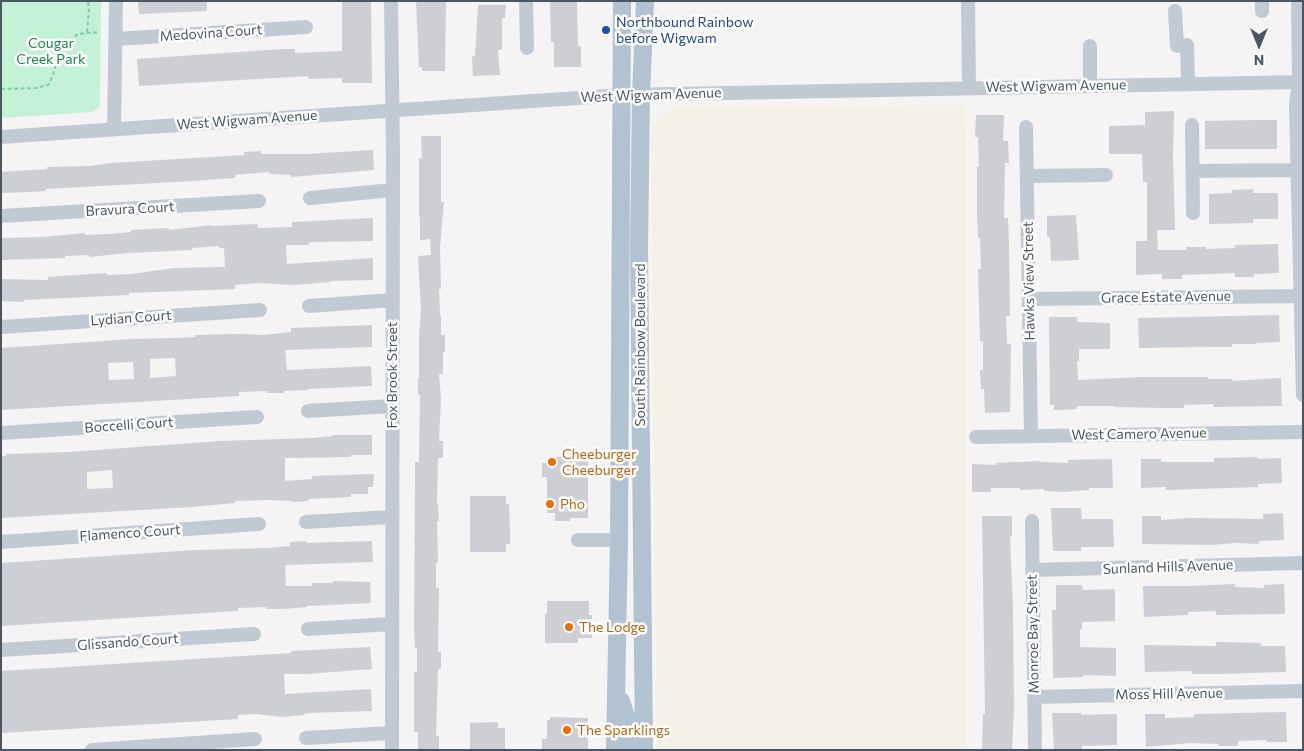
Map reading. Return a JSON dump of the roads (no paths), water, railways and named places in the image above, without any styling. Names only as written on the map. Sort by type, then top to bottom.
[{"type":"main road","name":"South Rainbow Boulevard","points":[[615,750],[619,540],[622,1]]},
{"type":"main road","name":"South Rainbow Boulevard","points":[[644,750],[639,250],[641,94],[645,1]]},
{"type":"main road","points":[[620,335],[632,379],[632,420],[640,429]]},
{"type":"main road","points":[[619,452],[626,459],[632,475],[632,504],[641,562]]},
{"type":"main road","points":[[616,684],[631,733],[631,750]]},
{"type":"street","points":[[114,129],[116,1]]},
{"type":"street","name":"Fox Brook Street","points":[[391,1],[393,300],[392,750]]},
{"type":"street","points":[[526,1],[527,48]]},
{"type":"street","points":[[968,1],[969,88]]},
{"type":"street","points":[[1298,1],[1301,82],[1296,105],[1300,170],[1303,395]]},
{"type":"street","points":[[1175,11],[1188,84]]},
{"type":"street","name":"Medovina Court","points":[[116,39],[306,27]]},
{"type":"street","points":[[1090,46],[1090,85]]},
{"type":"street","name":"West Wigwam Avenue","points":[[1,137],[641,94],[1301,82]]},
{"type":"street","points":[[1192,125],[1193,213]]},
{"type":"street","name":"Hawks View Street","points":[[1026,127],[1031,436]]},
{"type":"street","points":[[1193,171],[1300,170]]},
{"type":"street","points":[[1028,176],[1106,175]]},
{"type":"street","points":[[310,198],[392,190]]},
{"type":"street","name":"Bravura Court","points":[[1,216],[259,201]]},
{"type":"street","name":"Grace Estate Avenue","points":[[1030,299],[1302,296]]},
{"type":"street","points":[[309,306],[393,300]]},
{"type":"street","name":"Lydian Court","points":[[1,327],[260,310]]},
{"type":"street","points":[[308,411],[392,406]]},
{"type":"street","name":"Boccelli Court","points":[[1,433],[257,417]]},
{"type":"street","name":"West Camero Avenue","points":[[976,437],[1303,432]]},
{"type":"street","points":[[306,522],[392,517]]},
{"type":"street","name":"Monroe Bay Street","points":[[1032,521],[1035,748]]},
{"type":"street","name":"Flamenco Court","points":[[1,542],[258,524]]},
{"type":"street","points":[[578,540],[619,540]]},
{"type":"street","name":"Sunland Hills Avenue","points":[[1032,570],[1303,563]]},
{"type":"street","points":[[308,629],[392,624]]},
{"type":"street","name":"Glissando Court","points":[[1,650],[254,634]]},
{"type":"street","name":"Moss Hill Avenue","points":[[1034,697],[1303,691]]},
{"type":"street","points":[[306,738],[392,733]]},
{"type":"street","points":[[92,750],[255,739]]},
{"type":"place","name":"Northbound Rainbow before Wigwam","points":[[606,30]]},
{"type":"place","name":"Cheeburger Cheeburger","points":[[552,462]]},
{"type":"place","name":"Pho","points":[[550,504]]},
{"type":"place","name":"The Lodge","points":[[569,627]]},
{"type":"place","name":"The Sparklings","points":[[567,730]]},
{"type":"park label","name":"Cougar Creek Park","points":[[51,52]]}]
